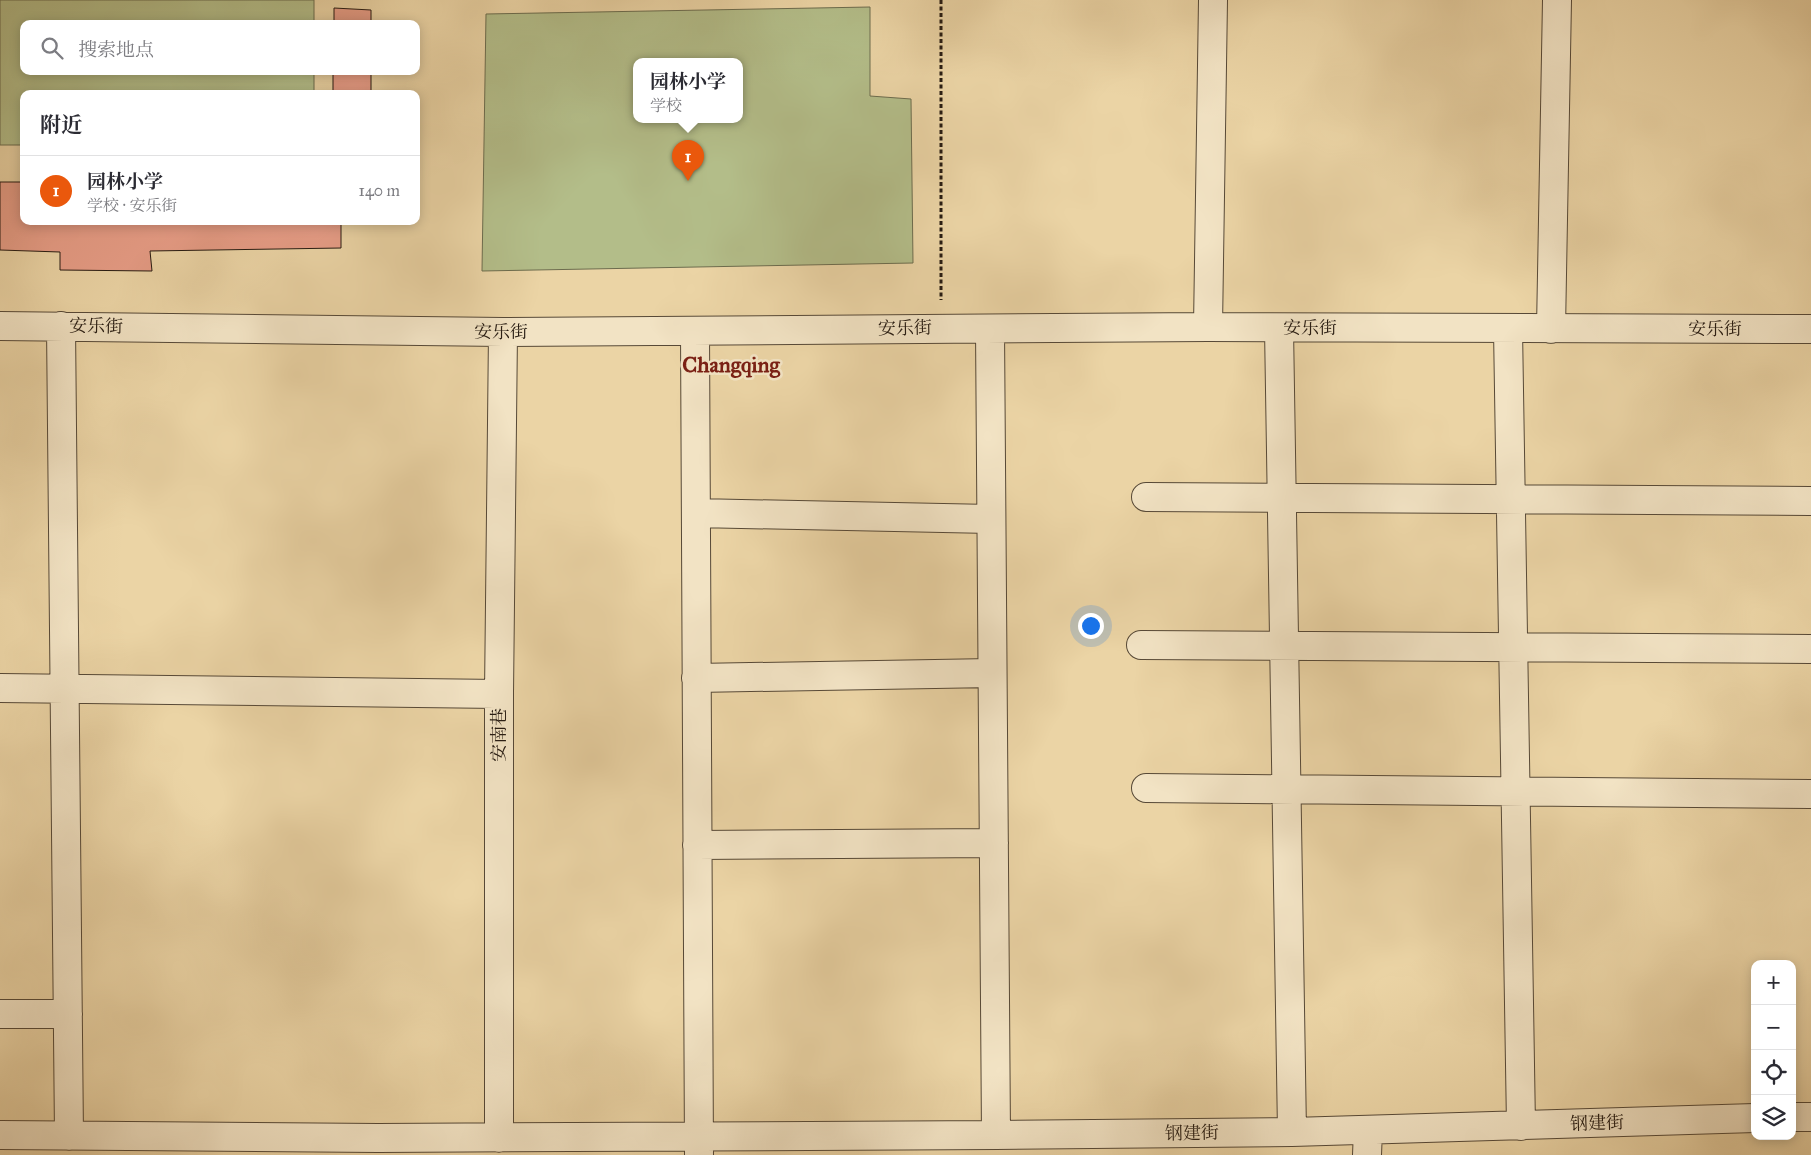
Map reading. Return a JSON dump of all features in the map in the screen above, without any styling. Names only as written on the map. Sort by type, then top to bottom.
[{"type":"street","points":[[1208,327],[1213,0]]},
{"type":"street","points":[[1552,329],[1558,0]]},
{"type":"street","name":"安乐街","points":[[0,326],[503,332],[1208,327],[1811,329]]},
{"type":"street","points":[[61,326],[69,1136]]},
{"type":"street","points":[[1279,328],[1292,1132]]},
{"type":"street","points":[[990,329],[996,1135]]},
{"type":"street","points":[[1508,329],[1521,1126]]},
{"type":"street","points":[[694,331],[699,1146]]},
{"type":"street","name":"安南巷","points":[[499,1138],[499,694],[503,332]]},
{"type":"street","points":[[1146,497],[1811,501]]},
{"type":"street","points":[[696,513],[991,519]]},
{"type":"street","points":[[1141,644],[1811,649]]},
{"type":"street","points":[[696,678],[992,673]]},
{"type":"street","points":[[0,688],[499,694]]},
{"type":"street","points":[[1146,788],[1811,794]]},
{"type":"street","points":[[697,845],[994,842]]},
{"type":"street","points":[[0,1014],[68,1014]]},
{"type":"street","points":[[1796,1117],[1811,1116]]},
{"type":"street","name":"钢建街","points":[[0,1135],[378,1146],[499,1138],[699,1146],[996,1135],[1151,1144],[1292,1132],[1368,1143],[1521,1126],[1751,1118]]},
{"type":"path","points":[[941,0],[941,328]]},
{"type":"green space","points":[[0,0],[314,0],[314,20],[20,20],[20,75],[314,75],[314,90],[20,90],[20,145],[0,145]]},
{"type":"green space","points":[[870,7],[870,96],[911,99],[913,263],[482,271],[486,14]]},
{"type":"building","points":[[334,8],[371,10],[371,20],[334,20]]},
{"type":"building","points":[[333,75],[371,75],[371,90],[333,90]]},
{"type":"building","points":[[0,182],[20,182],[20,225],[341,225],[341,248],[150,251],[152,271],[60,270],[60,252],[0,250]]},
{"type":"place","name":"园林小学","points":[[688,181]]},
{"type":"district","name":"Changqing","points":[[731,364]]}]
